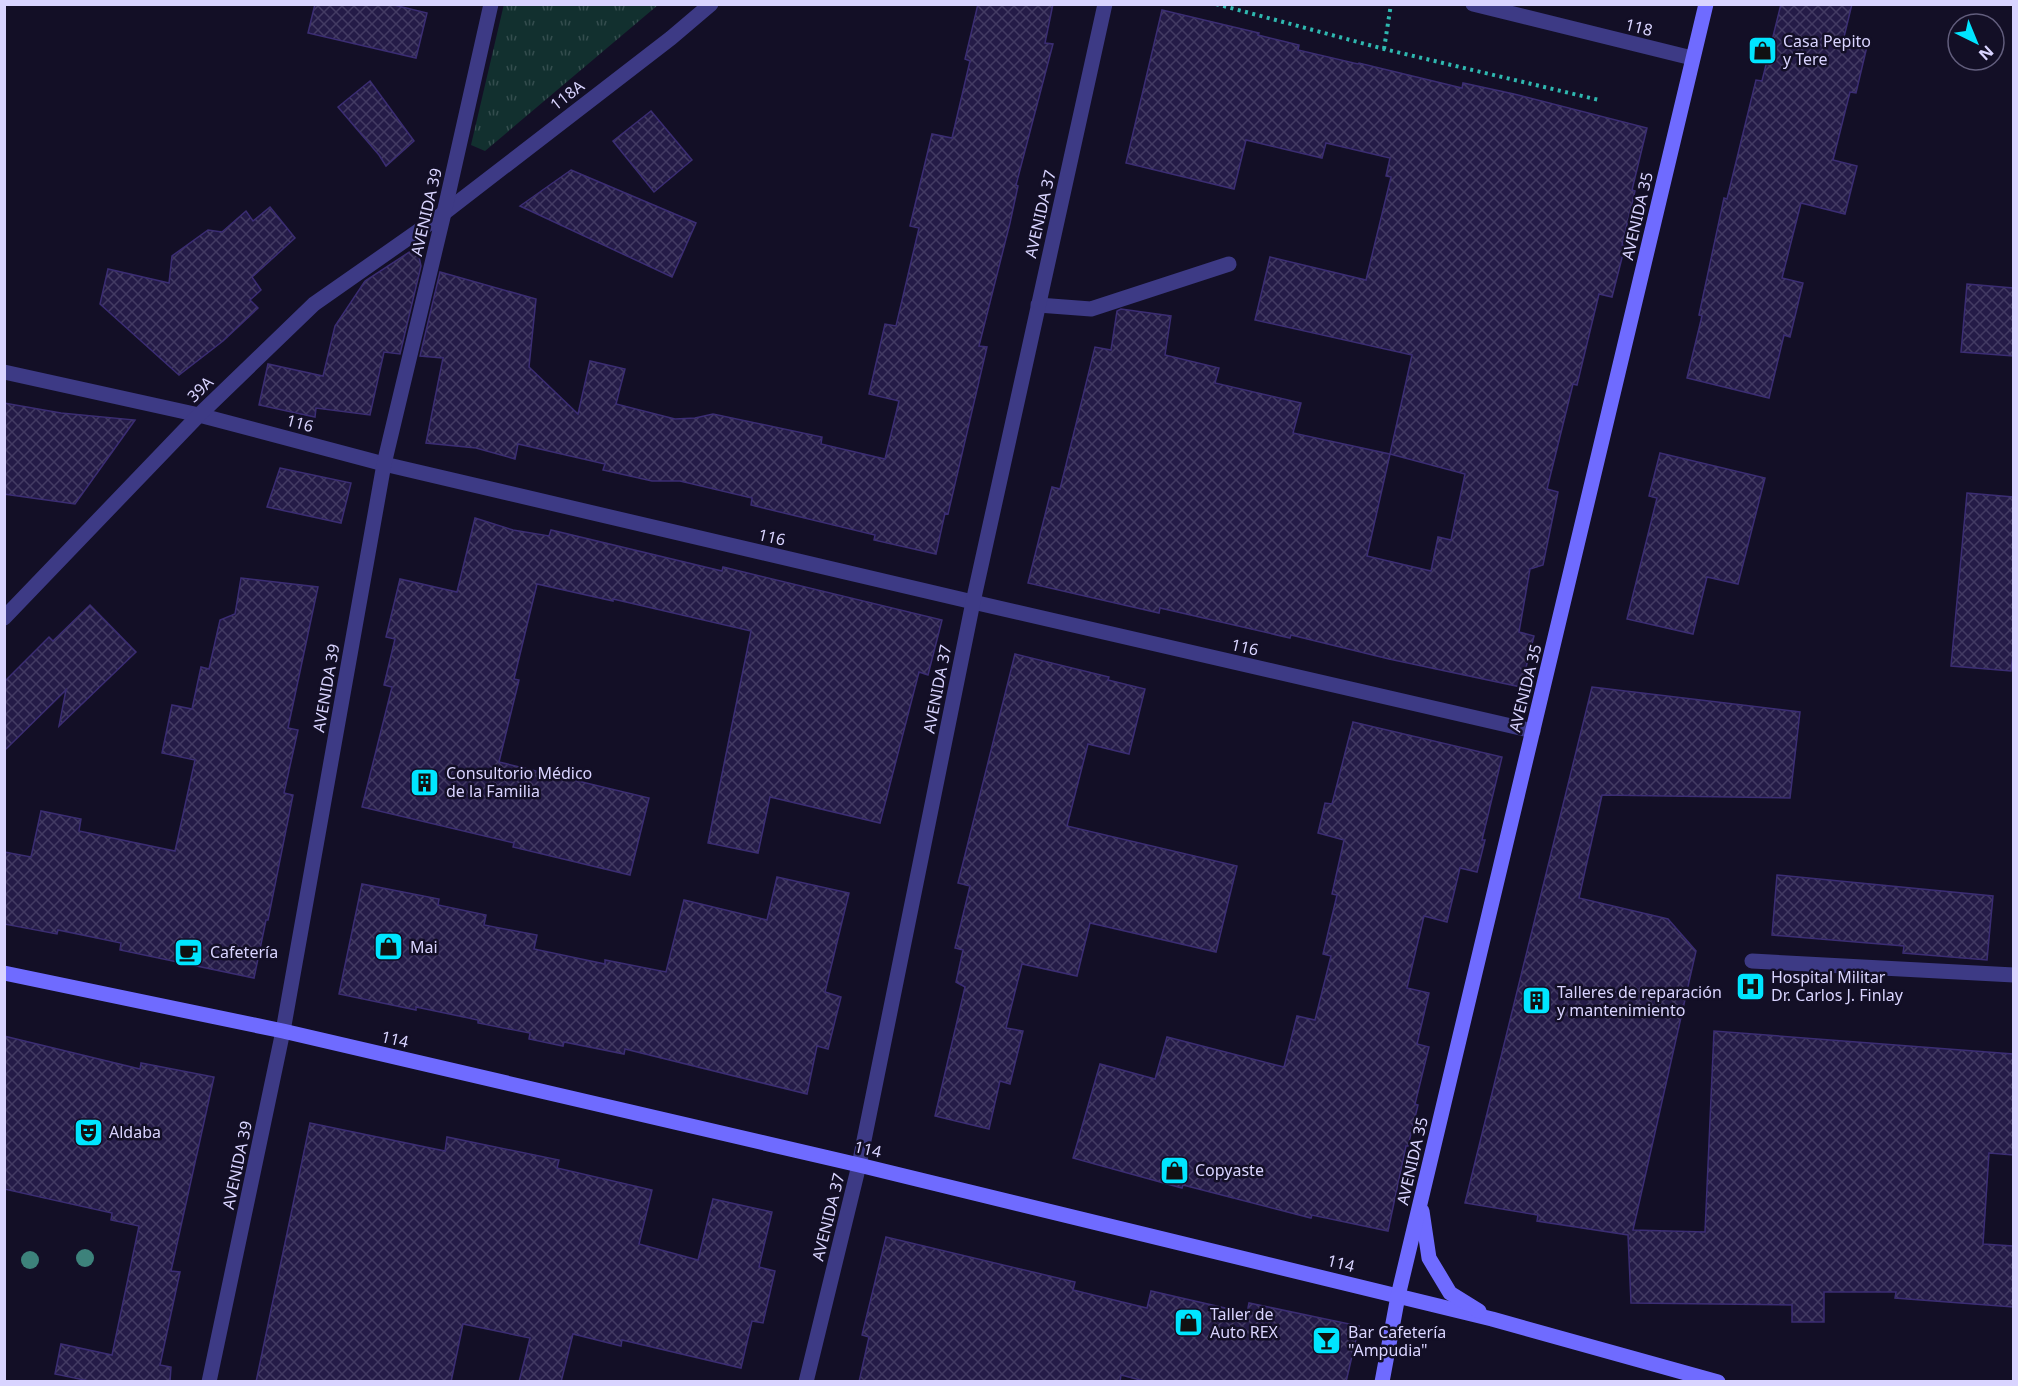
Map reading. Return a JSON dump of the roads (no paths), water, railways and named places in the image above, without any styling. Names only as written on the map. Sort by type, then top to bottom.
[{"type":"main road","name":"AVENIDA 35","points":[[1382,1382],[1398,1296],[1706,4]]},
{"type":"main road","name":"114","points":[[4,973],[284,1031],[859,1166],[1492,1319],[1718,1382]]},
{"type":"main road","points":[[1421,1203],[1429,1258],[1449,1293],[1492,1319]]},
{"type":"street","name":"AVENIDA 39","points":[[210,1382],[284,1031],[384,464],[491,4]]},
{"type":"street","name":"118A","points":[[444,213],[711,4]]},
{"type":"street","name":"AVENIDA 37","points":[[806,1382],[859,1166],[972,602],[1105,4]]},
{"type":"street","name":"118","points":[[1473,4],[1692,58]]},
{"type":"street","name":"39A","points":[[4,618],[199,415],[314,304],[444,213]]},
{"type":"street","points":[[1038,305],[1091,309],[1230,264]]},
{"type":"street","name":"116","points":[[4,372],[199,415],[384,464],[1533,731]]},
{"type":"street","points":[[1752,962],[2013,975]]},
{"type":"place","name":"Casa Pepito y Tere","points":[[1762,50]]},
{"type":"place","name":"Consultorio Médico de la Familia","points":[[425,782]]},
{"type":"place","name":"Mai","points":[[389,947]]},
{"type":"place","name":"Cafetería","points":[[189,952]]},
{"type":"place","name":"Hospital Militar Dr. Carlos J. Finlay","points":[[1750,986]]},
{"type":"place","name":"Talleres de reparación y mantenimiento","points":[[1536,1001]]},
{"type":"place","name":"Aldaba","points":[[88,1132]]},
{"type":"place","name":"Copyaste","points":[[1174,1170]]},
{"type":"place","name":"Taller de Auto REX","points":[[1189,1323]]},
{"type":"place","name":"Bar Cafetería \"Ampudia\"","points":[[1327,1341]]}]
